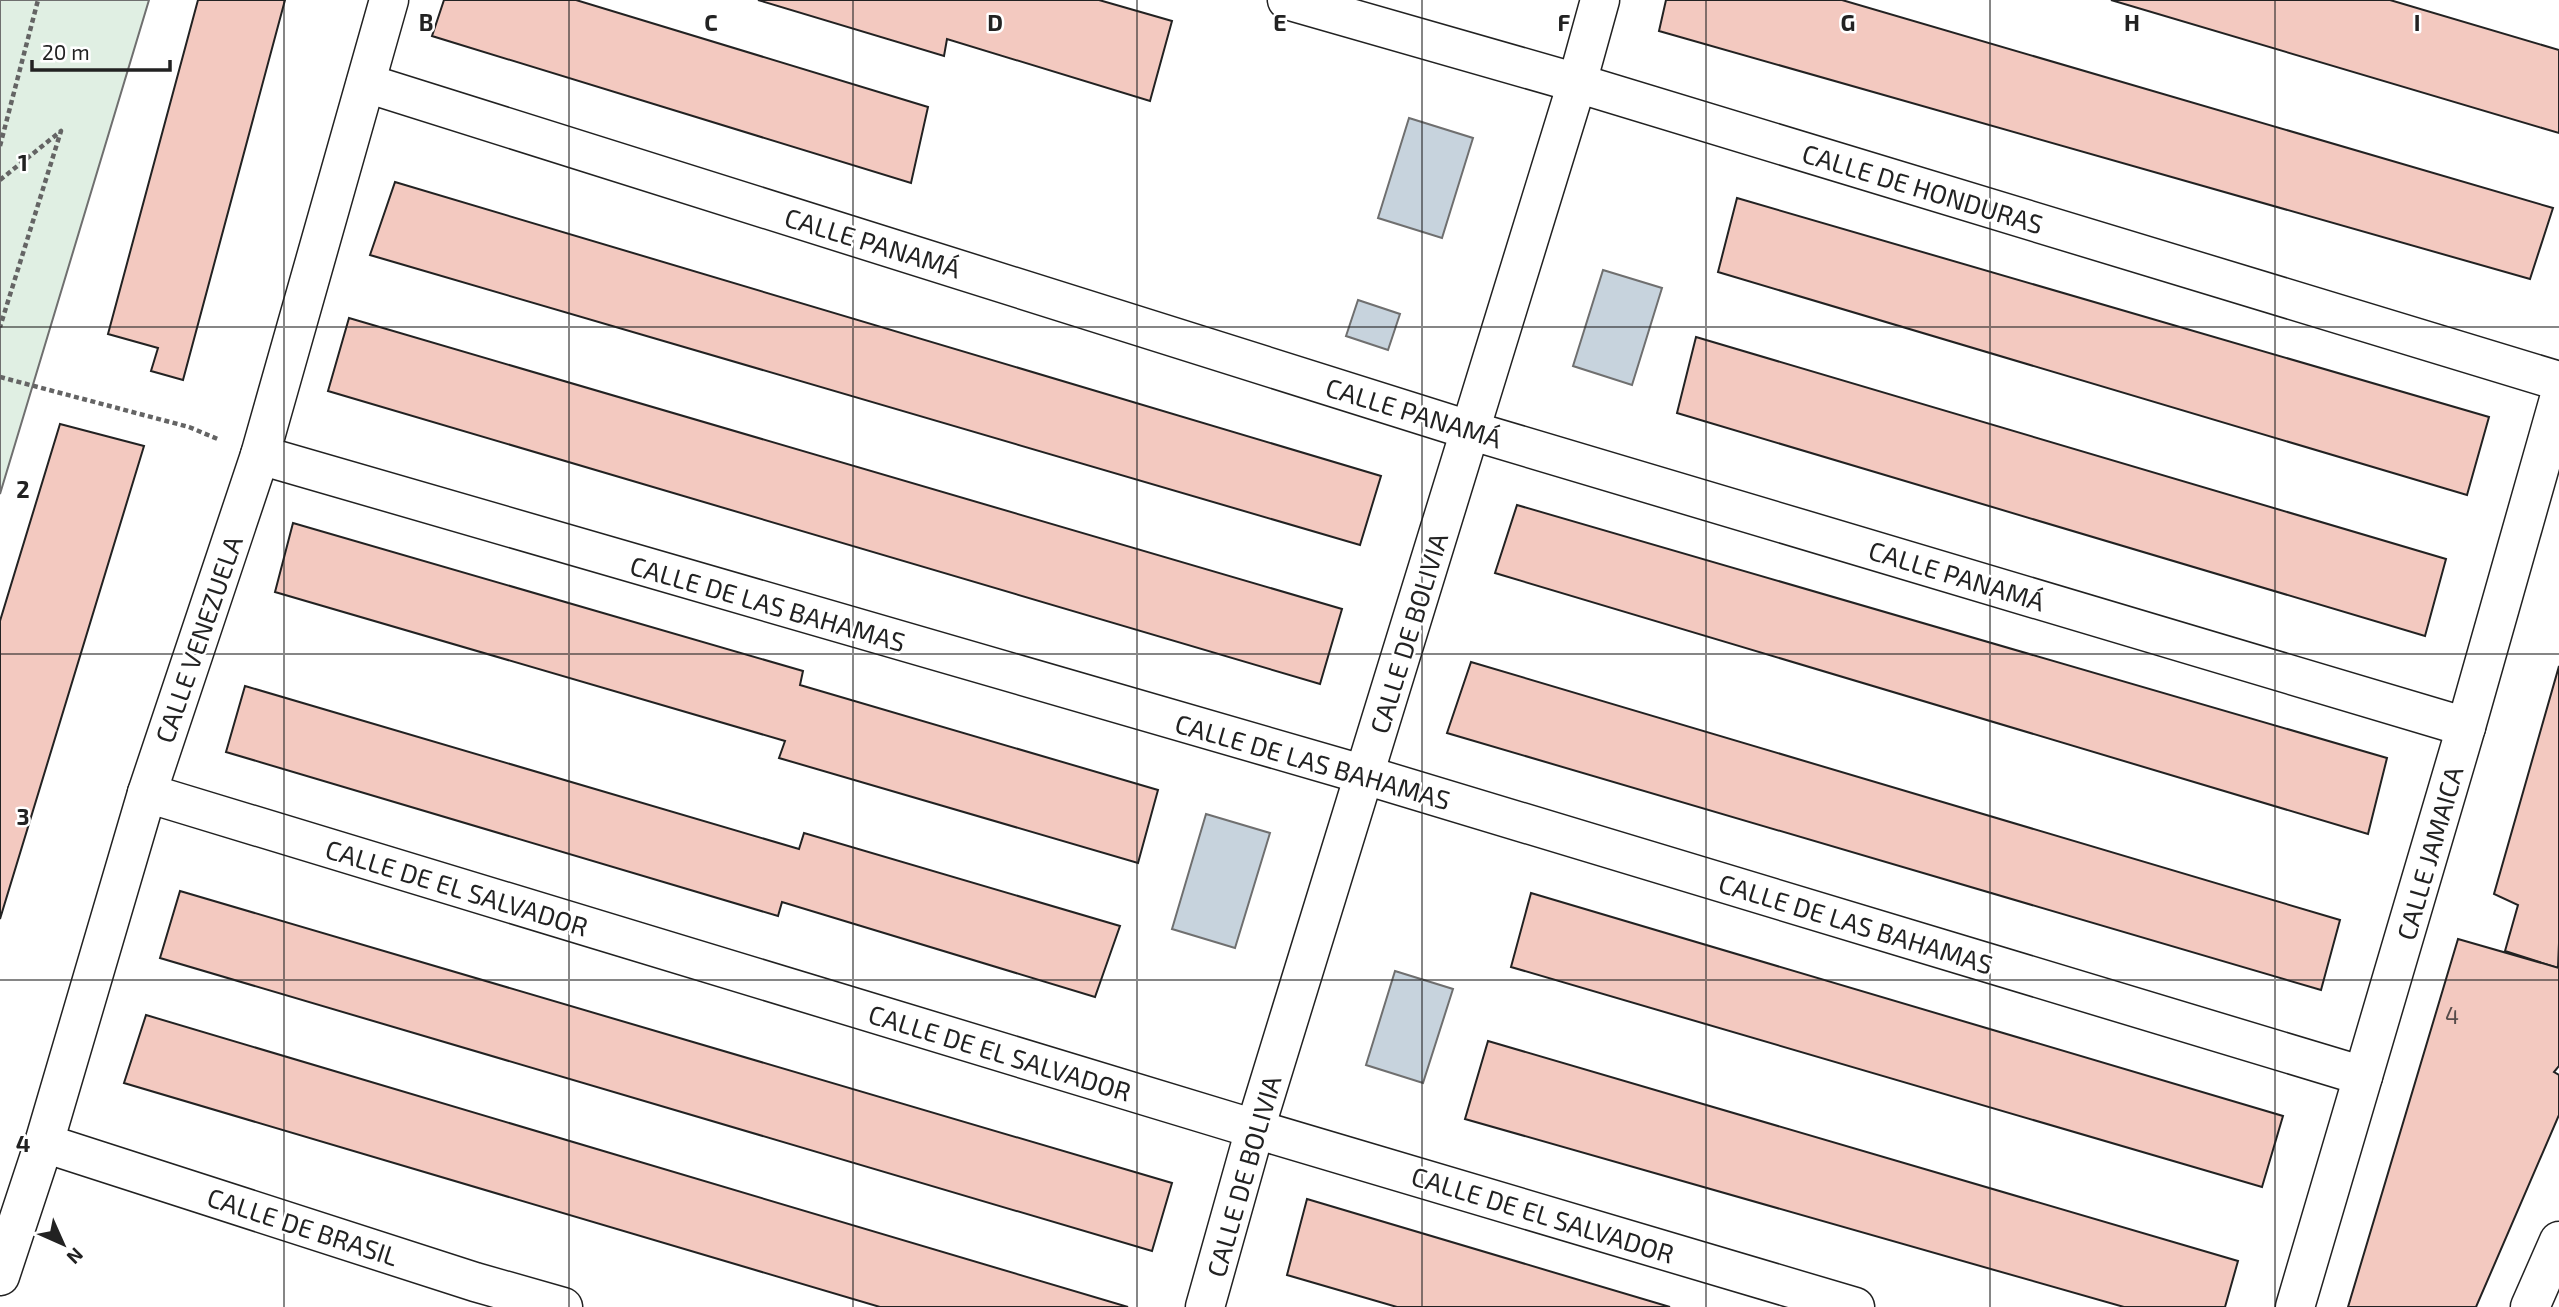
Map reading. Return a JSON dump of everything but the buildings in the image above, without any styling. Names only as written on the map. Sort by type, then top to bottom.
[{"type":"street","name":"CALLE VENEZUELA","points":[[0,1276],[44,1143],[146,793],[260,456],[389,0]]},
{"type":"street","name":"CALLE DE HONDURAS","points":[[1287,0],[1577,83],[2559,381]]},
{"type":"street","name":"CALLE DE BOLIVIA","points":[[1205,1307],[1255,1129],[1577,83],[1600,0]]},
{"type":"street","name":"CALLE PANAMÁ","points":[[366,83],[1469,430],[2466,727]]},
{"type":"street","name":"CALLE JAMAICA","points":[[2295,1307],[2466,727],[2559,399]]},
{"type":"street","name":"CALLE DE LAS BAHAMAS","points":[[260,456],[1365,775],[2363,1076]]},
{"type":"street","name":"CALLE DE EL SALVADOR","points":[[146,793],[1255,1129],[1855,1307]]},
{"type":"street","name":"CALLE DE BRASIL","points":[[44,1143],[471,1294],[563,1307]]},
{"type":"street","points":[[2530,1307],[2559,1241]]},
{"type":"path","points":[[0,146],[38,0]]},
{"type":"path","points":[[0,180],[61,131],[0,327]]},
{"type":"path","points":[[0,377],[189,427],[260,456]]},
{"type":"green space","points":[[0,0],[149,0],[0,494]]},
{"type":"shaded area","points":[[1409,118],[1473,138],[1442,238],[1378,218]]},
{"type":"shaded area","points":[[1603,270],[1662,288],[1632,385],[1573,366]]},
{"type":"shaded area","points":[[1358,300],[1400,314],[1388,350],[1346,336]]},
{"type":"shaded area","points":[[1206,814],[1270,833],[1235,948],[1172,929]]},
{"type":"shaded area","points":[[1395,971],[1453,989],[1423,1083],[1366,1065]]}]
